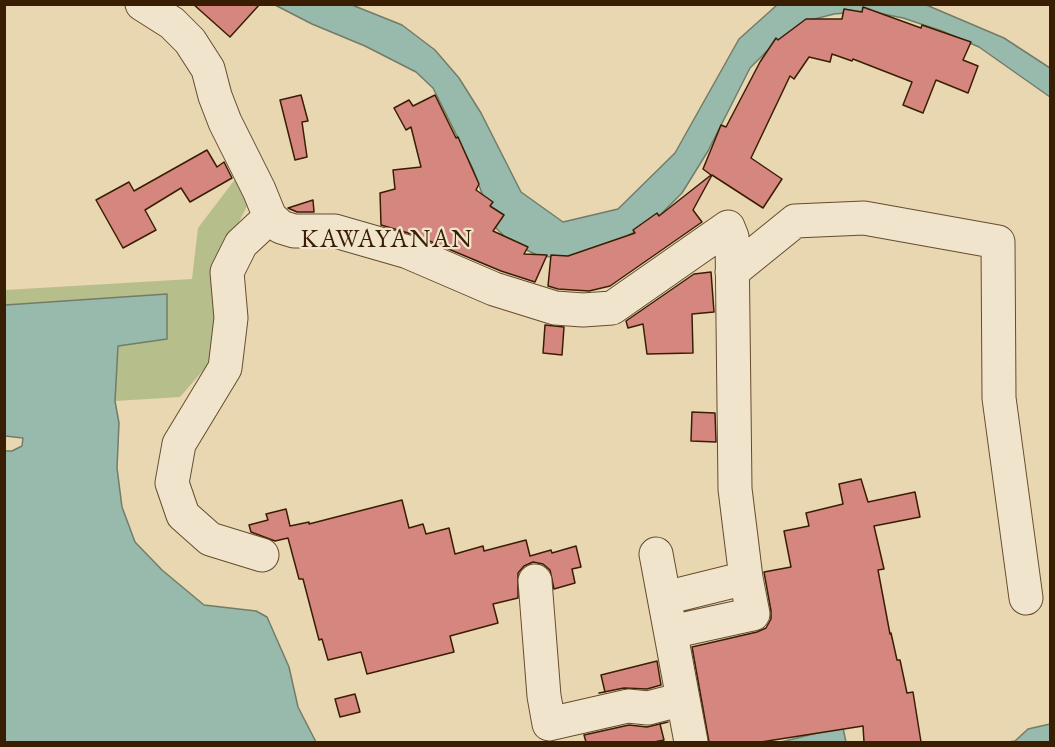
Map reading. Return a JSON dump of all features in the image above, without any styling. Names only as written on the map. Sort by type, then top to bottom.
[{"type":"street","points":[[142,4],[172,23],[190,41],[208,69],[225,122],[270,217],[281,227],[294,231],[335,231],[408,252],[494,289],[555,308],[612,308],[728,227],[732,237],[735,489],[753,614],[671,632]]},
{"type":"street","points":[[262,555],[210,539],[183,515],[172,483],[179,444],[225,368],[231,318],[227,272],[241,244],[270,217]]},
{"type":"street","points":[[732,272],[795,221],[864,218],[998,242],[999,398],[1026,598]]},
{"type":"street","points":[[656,554],[692,742]]},
{"type":"street","points":[[665,598],[746,578]]},
{"type":"street","points":[[535,581],[544,696],[549,723],[628,706],[648,708],[683,699]]},
{"type":"green space","points":[[236,178],[249,202],[219,262],[222,335],[206,367],[180,397],[115,401],[118,345],[167,294],[5,305],[5,290],[192,279],[198,228]]},
{"type":"shaded area","points":[[924,4],[1004,38],[1050,68],[1050,97],[979,47],[903,18],[868,11],[834,14],[803,22],[777,41],[750,68],[708,151],[682,193],[654,221],[622,239],[564,259],[537,255],[510,242],[494,226],[473,169],[433,88],[416,72],[275,5],[352,5],[402,25],[435,50],[459,78],[481,113],[521,192],[563,222],[618,209],[675,153],[739,39],[777,5]]},
{"type":"shaded area","points":[[167,294],[167,339],[118,346],[115,401],[119,423],[117,468],[122,507],[135,542],[162,570],[204,605],[256,611],[267,617],[289,667],[298,707],[316,742],[5,742],[5,451],[12,451],[22,446],[23,438],[5,436],[5,305]]},
{"type":"shaded area","points":[[1050,724],[1050,742],[1008,742],[1015,741],[1028,729]]},
{"type":"shaded area","points":[[843,728],[846,742],[781,742],[821,732]]},
{"type":"building","points":[[193,4],[260,4],[230,37]]},
{"type":"building","points":[[863,7],[921,28],[922,25],[971,42],[963,60],[978,66],[968,93],[936,80],[923,113],[903,105],[912,82],[853,59],[852,61],[832,54],[830,62],[809,57],[794,79],[790,76],[751,158],[782,179],[763,208],[712,175],[693,210],[702,222],[610,286],[589,291],[548,286],[551,255],[568,256],[635,233],[633,230],[657,213],[659,216],[711,175],[703,169],[721,125],[726,127],[760,62],[776,38],[778,40],[806,19],[842,19],[844,9],[862,12]]},
{"type":"building","points":[[301,95],[308,121],[302,122],[307,157],[295,160],[280,100]]},
{"type":"building","points":[[435,95],[456,138],[458,137],[479,184],[476,190],[493,202],[490,206],[504,215],[493,231],[528,247],[524,254],[547,255],[535,282],[501,271],[415,235],[381,225],[380,193],[395,189],[393,170],[421,167],[411,127],[406,130],[394,108],[409,100],[413,106]]},
{"type":"building","points":[[207,150],[217,167],[224,162],[232,178],[190,202],[181,188],[145,210],[156,230],[123,248],[96,200],[129,182],[134,191]]},
{"type":"building","points":[[313,200],[314,212],[297,212],[288,208]]},
{"type":"building","points":[[711,272],[714,312],[692,314],[693,353],[647,354],[643,324],[628,328],[626,321],[694,274]]},
{"type":"building","points":[[545,325],[564,327],[562,355],[543,353]]},
{"type":"building","points":[[692,412],[715,413],[716,442],[691,441]]},
{"type":"building","points":[[861,479],[868,502],[915,492],[920,517],[874,526],[884,569],[878,570],[890,634],[897,660],[900,660],[907,693],[913,692],[921,742],[864,742],[863,726],[761,742],[709,742],[692,647],[766,628],[771,619],[771,611],[764,572],[791,567],[784,531],[809,526],[806,513],[843,504],[839,484]]},
{"type":"building","points":[[402,500],[409,528],[423,524],[426,534],[449,528],[455,554],[483,546],[484,551],[526,540],[530,556],[576,546],[581,567],[572,569],[575,583],[554,589],[550,570],[543,564],[533,562],[524,566],[518,573],[518,598],[493,604],[498,623],[450,636],[454,652],[367,674],[361,652],[328,660],[322,639],[319,640],[303,579],[299,579],[288,538],[275,541],[251,532],[249,525],[268,520],[266,514],[286,509],[290,526],[309,522],[309,524]]},
{"type":"building","points":[[657,661],[661,685],[647,689],[624,688],[605,692],[601,675]]},
{"type":"building","points":[[355,694],[360,712],[340,717],[335,699]]},
{"type":"building","points":[[668,722],[660,724],[664,740],[654,742],[586,742],[584,735],[629,725],[647,727]]},
{"type":"district","name":"KAWAYANAN","points":[[387,240]]}]
